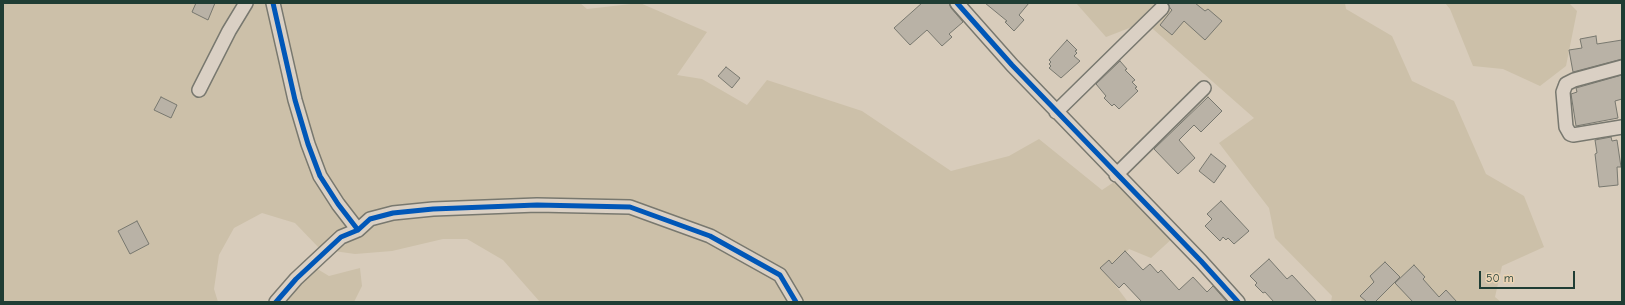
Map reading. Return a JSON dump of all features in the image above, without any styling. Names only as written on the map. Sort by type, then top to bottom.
[{"type":"street","points":[[199,90],[229,31],[246,3]]},
{"type":"street","points":[[273,3],[295,100],[308,144],[320,176],[338,204],[358,230]]},
{"type":"street","points":[[956,3],[980,31],[1056,112],[1201,261],[1238,302]]},
{"type":"street","points":[[1056,112],[1162,8]]},
{"type":"street","points":[[1622,67],[1574,80],[1566,84],[1563,92],[1566,127],[1570,134],[1573,135],[1622,127]]},
{"type":"street","points":[[1116,175],[1204,88]]},
{"type":"street","points":[[276,302],[296,279],[341,237],[358,230],[370,219],[393,213],[433,209],[537,205],[630,207],[710,236],[780,275],[796,302]]},
{"type":"shaded area","points":[[3,3],[580,3],[587,9],[640,3],[707,32],[677,75],[702,79],[747,105],[767,80],[862,111],[951,171],[1009,156],[1039,139],[1102,190],[1120,178],[1175,236],[1151,258],[1129,249],[1107,274],[1128,302],[540,302],[503,260],[467,239],[443,239],[392,251],[355,254],[320,249],[295,223],[262,213],[234,228],[219,255],[214,289],[218,302],[3,302]]},
{"type":"shaded area","points":[[1076,3],[1345,3],[1346,9],[1392,36],[1412,81],[1454,101],[1486,174],[1524,196],[1544,247],[1502,266],[1495,297],[1501,302],[1331,302],[1332,296],[1275,238],[1269,208],[1219,143],[1254,118],[1145,22],[1106,37]]},
{"type":"shaded area","points":[[1445,3],[1569,3],[1577,11],[1566,66],[1540,86],[1503,69],[1473,66],[1450,9]]},
{"type":"shaded area","points":[[314,267],[329,276],[360,268],[362,286],[354,302],[287,302]]},
{"type":"building","points":[[196,3],[215,3],[208,20],[192,12]]},
{"type":"building","points":[[922,3],[949,3],[951,8],[963,22],[949,34],[952,37],[942,46],[927,30],[910,45],[894,28]]},
{"type":"building","points":[[985,3],[1029,3],[1019,15],[1024,20],[1014,31],[1005,22],[1007,21]]},
{"type":"building","points":[[1168,3],[1195,3],[1205,11],[1208,9],[1222,21],[1205,40],[1184,21],[1172,35],[1160,25],[1172,10]]},
{"type":"building","points":[[1596,36],[1597,44],[1622,40],[1622,59],[1573,72],[1569,50],[1582,48],[1580,39]]},
{"type":"building","points":[[1067,40],[1077,50],[1075,51],[1077,53],[1074,56],[1080,61],[1061,78],[1049,68],[1051,66],[1049,64],[1051,62],[1049,60]]},
{"type":"building","points":[[1120,61],[1127,69],[1125,70],[1135,80],[1132,82],[1137,87],[1135,88],[1138,91],[1119,109],[1114,104],[1112,106],[1104,98],[1106,96],[1096,84]]},
{"type":"building","points":[[726,67],[740,78],[732,88],[718,76]]},
{"type":"building","points":[[1622,75],[1622,99],[1615,101],[1618,118],[1576,126],[1571,94],[1577,92],[1576,88]]},
{"type":"building","points":[[161,97],[177,105],[171,118],[154,110]]},
{"type":"building","points":[[1208,97],[1222,111],[1201,132],[1194,125],[1179,140],[1195,158],[1178,174],[1154,149]]},
{"type":"building","points":[[1611,137],[1612,141],[1617,140],[1621,167],[1617,167],[1618,185],[1599,187],[1595,140]]},
{"type":"building","points":[[1211,154],[1226,166],[1214,183],[1199,171]]},
{"type":"building","points":[[1221,201],[1249,231],[1234,244],[1228,238],[1226,240],[1223,237],[1220,241],[1205,226],[1212,219],[1207,214]]},
{"type":"building","points":[[137,221],[149,244],[130,254],[118,231]]},
{"type":"building","points":[[1125,251],[1143,270],[1150,264],[1158,273],[1161,270],[1179,290],[1193,277],[1207,292],[1213,286],[1227,302],[1142,302],[1124,283],[1119,288],[1100,268],[1109,260],[1112,264]]},
{"type":"building","points":[[1269,259],[1287,279],[1292,275],[1317,302],[1274,302],[1265,292],[1263,293],[1255,285],[1257,283],[1250,276]]},
{"type":"building","points":[[1385,262],[1400,277],[1375,302],[1367,302],[1360,296],[1374,282],[1370,276]]},
{"type":"building","points":[[1414,265],[1425,277],[1423,279],[1439,297],[1446,290],[1457,302],[1413,302],[1395,283]]},
{"type":"cycle path","points":[[273,3],[295,100],[308,144],[320,176],[338,204],[358,230]]},
{"type":"cycle path","points":[[957,3],[1012,65],[1201,261],[1238,302]]},
{"type":"cycle path","points":[[276,302],[296,279],[341,237],[358,230],[370,219],[393,213],[433,209],[537,205],[630,207],[710,236],[780,275],[796,302]]}]
